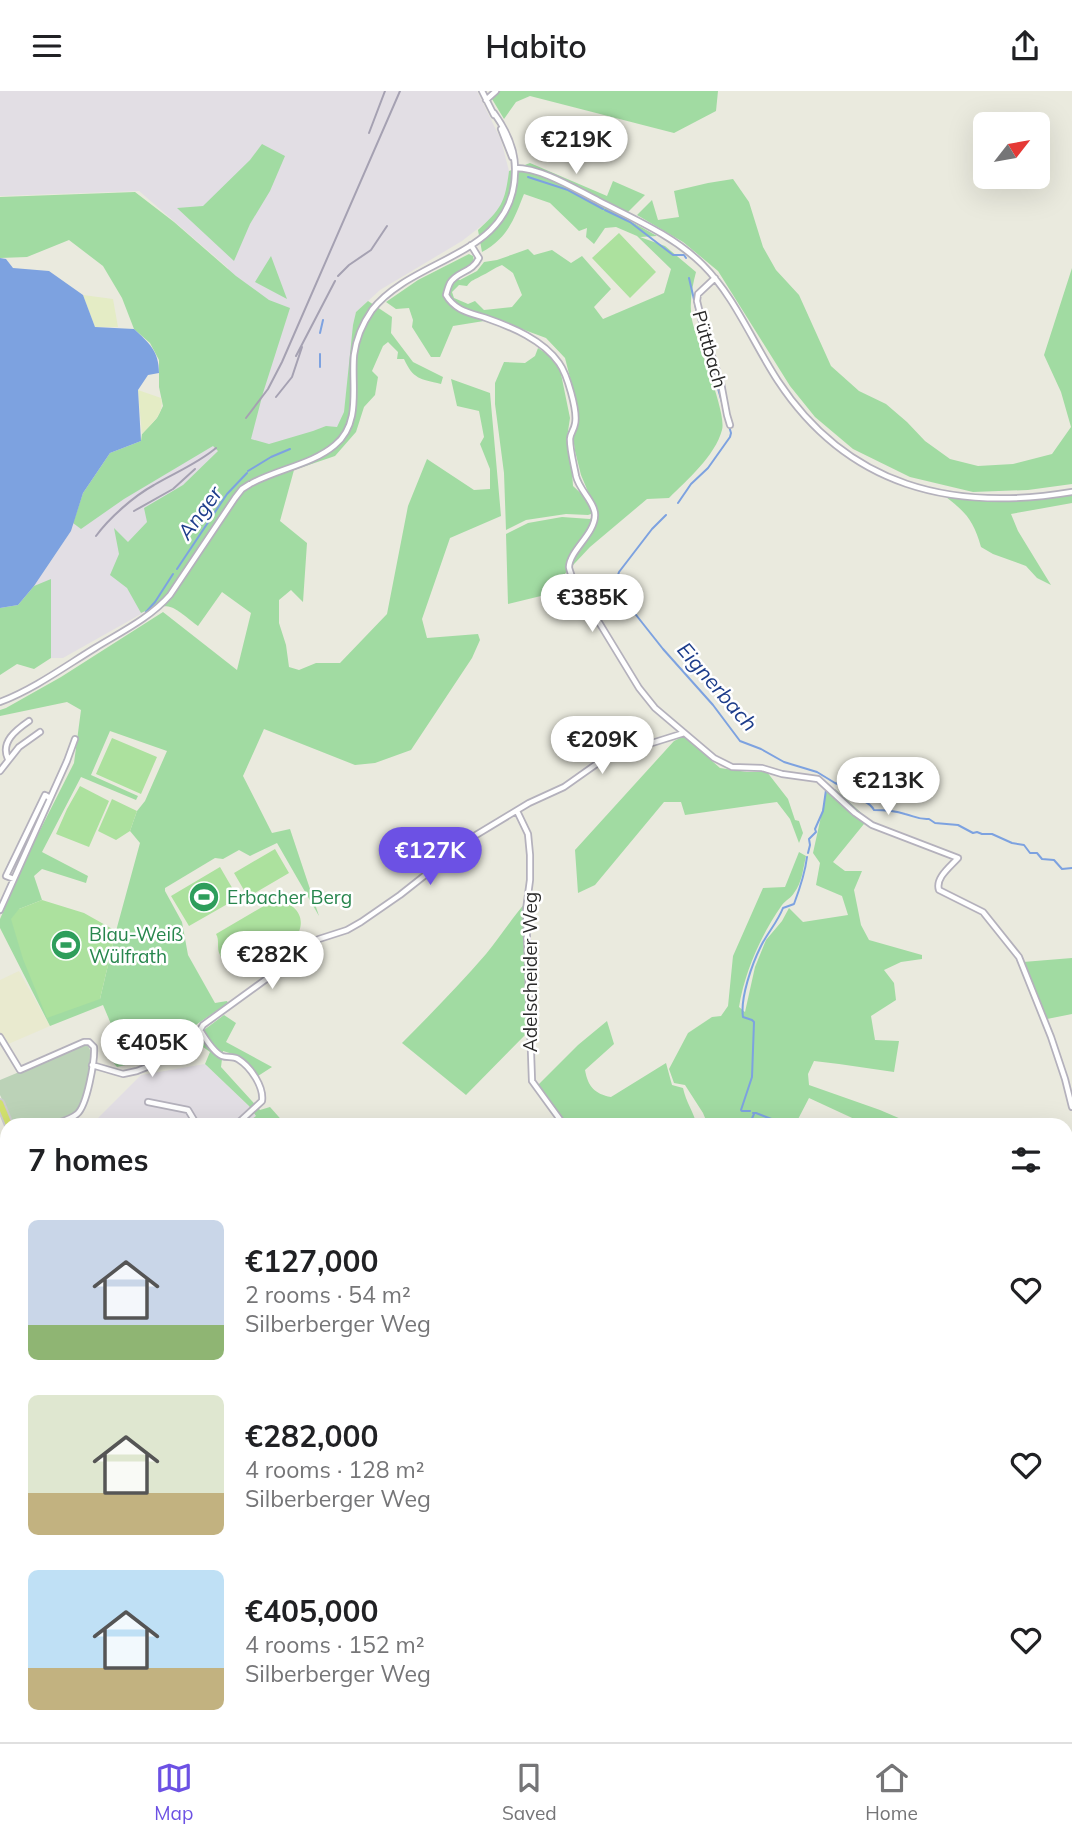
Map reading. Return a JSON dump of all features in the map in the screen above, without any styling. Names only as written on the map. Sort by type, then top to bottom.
[{"type":"street","points":[[0,702],[52,675],[161,605],[242,489],[320,455],[338,443],[348,429],[352,417],[354,353],[365,320],[392,291],[471,246],[496,225],[512,197],[514,153],[482,91]]},
{"type":"street","points":[[486,100],[496,91]]},
{"type":"street","points":[[515,166],[539,173],[668,237],[697,260],[715,278],[775,377],[797,407],[826,437],[862,462],[898,481],[960,497],[1021,499],[1072,492]]},
{"type":"street","points":[[471,246],[479,258],[477,264],[450,282],[446,295],[457,308],[487,318],[530,338],[548,351],[562,368],[576,423],[570,437],[577,479],[594,511],[592,527],[569,568],[572,578],[639,688],[655,708],[725,765],[762,768],[818,779],[872,825],[958,858],[940,879],[937,885],[939,890],[983,912],[1018,957],[1051,1037],[1072,1107]]},
{"type":"street","name":"Püttbach","points":[[715,278],[698,294],[697,301],[721,383],[730,425]]},
{"type":"street","points":[[8,759],[3,754],[5,741],[29,721]]},
{"type":"street","points":[[0,771],[19,747],[40,732]]},
{"type":"street","points":[[92,1065],[123,1074],[152,1065],[200,1030],[207,1021],[250,992],[298,951],[319,939],[362,922],[476,835],[530,803],[564,787],[598,763],[617,754],[684,733]]},
{"type":"street","points":[[0,909],[75,739]]},
{"type":"street","name":"Adelscheider Weg","points":[[517,811],[528,834],[530,855],[526,920],[532,1081],[560,1118]]},
{"type":"street","points":[[200,1030],[222,1056],[240,1060],[260,1085],[262,1101],[244,1118]]},
{"type":"street","points":[[0,1037],[20,1070],[89,1042],[94,1048],[86,1094],[80,1111],[70,1118]]},
{"type":"street","points":[[148,1103],[188,1110],[193,1118]]},
{"type":"shaded area","points":[[0,91],[477,91],[501,140],[509,171],[506,197],[494,216],[462,241],[380,290],[356,312],[344,413],[337,432],[316,446],[157,605],[63,658],[51,658],[51,580],[34,586],[71,531],[83,493],[141,441],[211,341],[228,268],[139,191],[0,196]]},
{"type":"shaded area","points":[[19,971],[50,1026],[6,1045],[0,1034],[0,980]]},
{"type":"shaded area","points":[[84,1045],[88,1046],[91,1053],[83,1099],[78,1110],[67,1118],[11,1118],[0,1095],[0,1080]]},
{"type":"shaded area","points":[[205,1064],[249,1106],[256,1117],[98,1118],[141,1075]]},
{"type":"green space","points":[[498,91],[718,91],[716,111],[674,133],[530,96],[516,102],[504,119],[492,99]]},
{"type":"green space","points":[[262,144],[285,156],[234,261],[177,208],[203,206],[250,160]]},
{"type":"green space","points":[[530,163],[607,196],[613,181],[645,195],[623,217],[657,236],[640,237],[665,246],[696,272],[691,296],[692,320],[716,394],[722,430],[700,467],[669,498],[647,499],[590,547],[545,595],[508,604],[506,534],[528,523],[562,517],[590,519],[597,513],[581,475],[575,451],[573,437],[578,409],[565,358],[546,338],[511,325],[484,321],[453,326],[440,357],[431,357],[412,327],[409,308],[396,309],[386,302],[418,280],[469,254],[473,256],[472,265],[451,277],[460,280],[477,271],[484,262],[528,249],[534,255],[552,250],[571,263],[582,256],[611,289],[594,307],[603,319],[664,293],[671,269],[637,236],[616,227],[605,228],[594,244],[586,237],[587,228],[579,231],[550,203],[524,194],[504,234],[482,252],[478,230],[501,205],[509,171]],"holes":[[[502,265],[513,273],[522,295],[512,307],[484,310],[475,301],[468,304],[454,298],[452,292],[459,285],[467,286],[499,266]]]},
{"type":"green space","points":[[733,179],[749,202],[763,247],[776,270],[799,295],[831,366],[859,391],[886,404],[925,441],[950,459],[978,466],[1013,464],[1052,454],[1071,427],[1061,392],[1044,355],[1072,268],[1072,484],[1028,490],[973,492],[910,477],[853,449],[815,417],[790,386],[718,271],[683,242],[637,215],[652,200],[658,220],[679,217],[674,191]]},
{"type":"green space","points":[[135,192],[236,276],[269,300],[290,308],[251,439],[269,444],[326,426],[337,427],[344,412],[356,312],[368,301],[392,317],[391,333],[413,362],[443,377],[441,384],[418,377],[404,359],[397,359],[398,352],[388,342],[383,346],[372,371],[378,377],[375,395],[364,407],[356,432],[335,456],[294,470],[280,521],[307,543],[303,602],[291,590],[279,600],[279,623],[289,667],[299,670],[316,663],[340,663],[387,614],[408,506],[427,459],[474,490],[490,489],[490,469],[480,444],[484,437],[479,411],[457,406],[451,379],[490,393],[501,516],[450,538],[422,619],[427,638],[478,634],[480,640],[472,658],[411,750],[375,763],[355,765],[264,729],[243,776],[272,833],[290,829],[319,916],[277,843],[250,856],[239,850],[223,859],[215,858],[165,888],[182,922],[188,955],[215,1003],[228,1003],[143,1061],[117,1067],[107,1055],[111,1024],[103,1005],[50,1026],[0,928],[0,919],[32,846],[74,763],[81,710],[67,702],[0,716],[0,710],[61,677],[163,612],[237,670],[251,613],[222,592],[198,626],[171,607],[159,607],[141,613],[127,588],[110,575],[119,554],[114,528],[128,542],[147,522],[144,508],[183,485],[218,451],[213,446],[124,499],[81,529],[73,523],[83,493],[110,453],[141,441],[142,434],[157,418],[163,406],[159,387],[159,360],[150,343],[134,329],[122,298],[103,266],[69,240],[27,257],[0,258],[0,197]],"holes":[[[110,731],[167,751],[130,831],[140,843],[100,999],[19,909],[42,900],[34,876],[42,869],[86,883],[88,876],[42,852],[81,777],[136,800],[138,796],[91,775]]]},
{"type":"green space","points":[[619,233],[656,272],[630,298],[592,258]]},
{"type":"green space","points":[[271,256],[287,299],[255,282]]},
{"type":"green space","points":[[538,348],[550,356],[560,369],[570,418],[567,438],[573,486],[588,500],[594,513],[526,520],[506,530],[504,473],[495,383],[504,362],[525,363],[535,356]]},
{"type":"green space","points":[[1072,495],[1072,503],[1011,514],[1018,531],[1051,585],[1037,578],[1026,566],[981,547],[969,519],[946,497],[1009,501]]},
{"type":"green space","points":[[51,579],[51,658],[34,669],[17,664],[0,675],[0,608],[18,605],[34,586]]},
{"type":"green space","points":[[684,736],[720,768],[767,772],[788,799],[795,820],[799,821],[803,833],[799,843],[790,819],[777,802],[685,815],[681,802],[664,802],[595,885],[578,893],[575,850],[674,741]]},
{"type":"green space","points":[[112,738],[157,757],[141,794],[96,774]]},
{"type":"green space","points":[[80,786],[109,801],[89,847],[56,834]]},
{"type":"green space","points":[[827,789],[835,789],[868,819],[833,862],[845,871],[862,871],[854,890],[861,925],[869,940],[922,955],[922,959],[901,962],[884,970],[894,983],[896,1000],[871,1016],[875,1040],[899,1041],[894,1072],[814,1061],[808,1074],[809,1085],[899,1118],[852,1118],[809,1098],[799,1118],[705,1118],[685,1085],[674,1083],[669,1069],[688,1033],[712,1017],[721,1016],[728,1006],[733,956],[763,888],[785,887],[799,852],[806,856],[797,889],[774,917],[750,967],[739,1007],[745,1012],[755,967],[766,940],[789,908],[803,922],[848,915],[842,896],[816,885],[820,863],[813,853]]},
{"type":"green space","points":[[112,799],[137,811],[130,831],[116,840],[98,831]]},
{"type":"green space","name":"Erbacher Berg","points":[[275,849],[289,873],[248,897],[234,873]]},
{"type":"green space","name":"Erbacher Berg","points":[[220,867],[238,898],[189,926],[171,896]]},
{"type":"green space","points":[[279,897],[297,911],[301,920],[300,929],[292,942],[255,964],[235,968],[226,964],[219,952],[216,934]]},
{"type":"green space","name":"Blau-Weiß Wülfrath","points":[[42,900],[84,913],[116,931],[100,999],[47,1018],[23,959],[11,919],[19,909]]},
{"type":"green space","points":[[527,901],[528,1032],[466,1095],[402,1043],[486,954]]},
{"type":"green space","points":[[1072,958],[1072,1014],[1047,1019],[1023,962]]},
{"type":"green space","points":[[224,1015],[236,1023],[226,1042],[272,1067],[258,1076],[239,1056],[223,1051],[221,1067],[260,1110],[270,1107],[280,1118],[253,1118],[256,1116],[249,1106],[205,1064],[210,1052],[192,1039]]},
{"type":"green space","points":[[607,1021],[614,1044],[585,1070],[593,1089],[611,1097],[666,1063],[672,1085],[683,1088],[694,1118],[562,1118],[538,1085],[578,1045]]},
{"type":"sand","points":[[83,295],[113,299],[118,327],[95,327]]},
{"type":"sand","points":[[138,390],[161,398],[162,404],[157,418],[142,434]]},
{"type":"water","points":[[0,258],[6,259],[13,268],[49,271],[83,295],[95,327],[134,329],[155,353],[159,373],[148,375],[138,390],[141,441],[110,453],[83,493],[71,531],[34,586],[18,605],[0,608]]},
{"type":"waterway","name":"Eignerbach","points":[[528,177],[568,190],[603,209]]},
{"type":"waterway","name":"Eignerbach","points":[[605,210],[630,222],[673,255],[684,255],[686,258]]},
{"type":"waterway","name":"Eignerbach","points":[[678,503],[691,484],[708,468],[731,433],[689,278]]},
{"type":"waterway","name":"Anger","points":[[320,333],[323,320]]},
{"type":"waterway","name":"Anger","points":[[320,354],[320,367]]},
{"type":"waterway","name":"Anger","points":[[248,471],[290,449]]},
{"type":"waterway","name":"Anger","points":[[177,569],[227,494],[247,473]]},
{"type":"waterway","name":"Eignerbach","points":[[666,515],[619,572],[615,584],[663,649],[713,705],[740,741],[784,762],[817,772],[842,786],[852,799],[865,801],[874,810],[898,812],[929,819],[935,823],[958,825],[973,833],[992,834],[1024,845],[1030,853],[1037,853],[1042,859],[1054,860],[1062,869],[1072,868]]},
{"type":"waterway","name":"Anger","points":[[146,612],[173,574]]},
{"type":"waterway","points":[[808,853],[809,839],[816,832],[823,811],[826,790],[824,787]]},
{"type":"waterway","points":[[750,1111],[741,1110],[752,1077],[754,1022],[743,1017],[745,991],[764,941],[783,908],[794,904],[807,857]]},
{"type":"waterway","points":[[753,1113],[769,1118]]},
{"type":"waterway","points":[[752,1118],[754,1114]]},
{"type":"railway","points":[[369,133],[385,91]]},
{"type":"railway","points":[[246,418],[268,389],[282,362],[400,91]]},
{"type":"railway","points":[[338,276],[371,250],[387,226]]},
{"type":"railway","points":[[296,356],[335,281]]},
{"type":"railway","points":[[276,397],[292,377],[302,347]]},
{"type":"railway","points":[[96,536],[138,495],[216,448]]},
{"type":"railway","points":[[134,511],[173,489],[195,469]]},
{"type":"place","name":"Erbacher Berg","points":[[204,897]]},
{"type":"place","name":"Blau-Weiß Wülfrath","points":[[66,945]]}]
